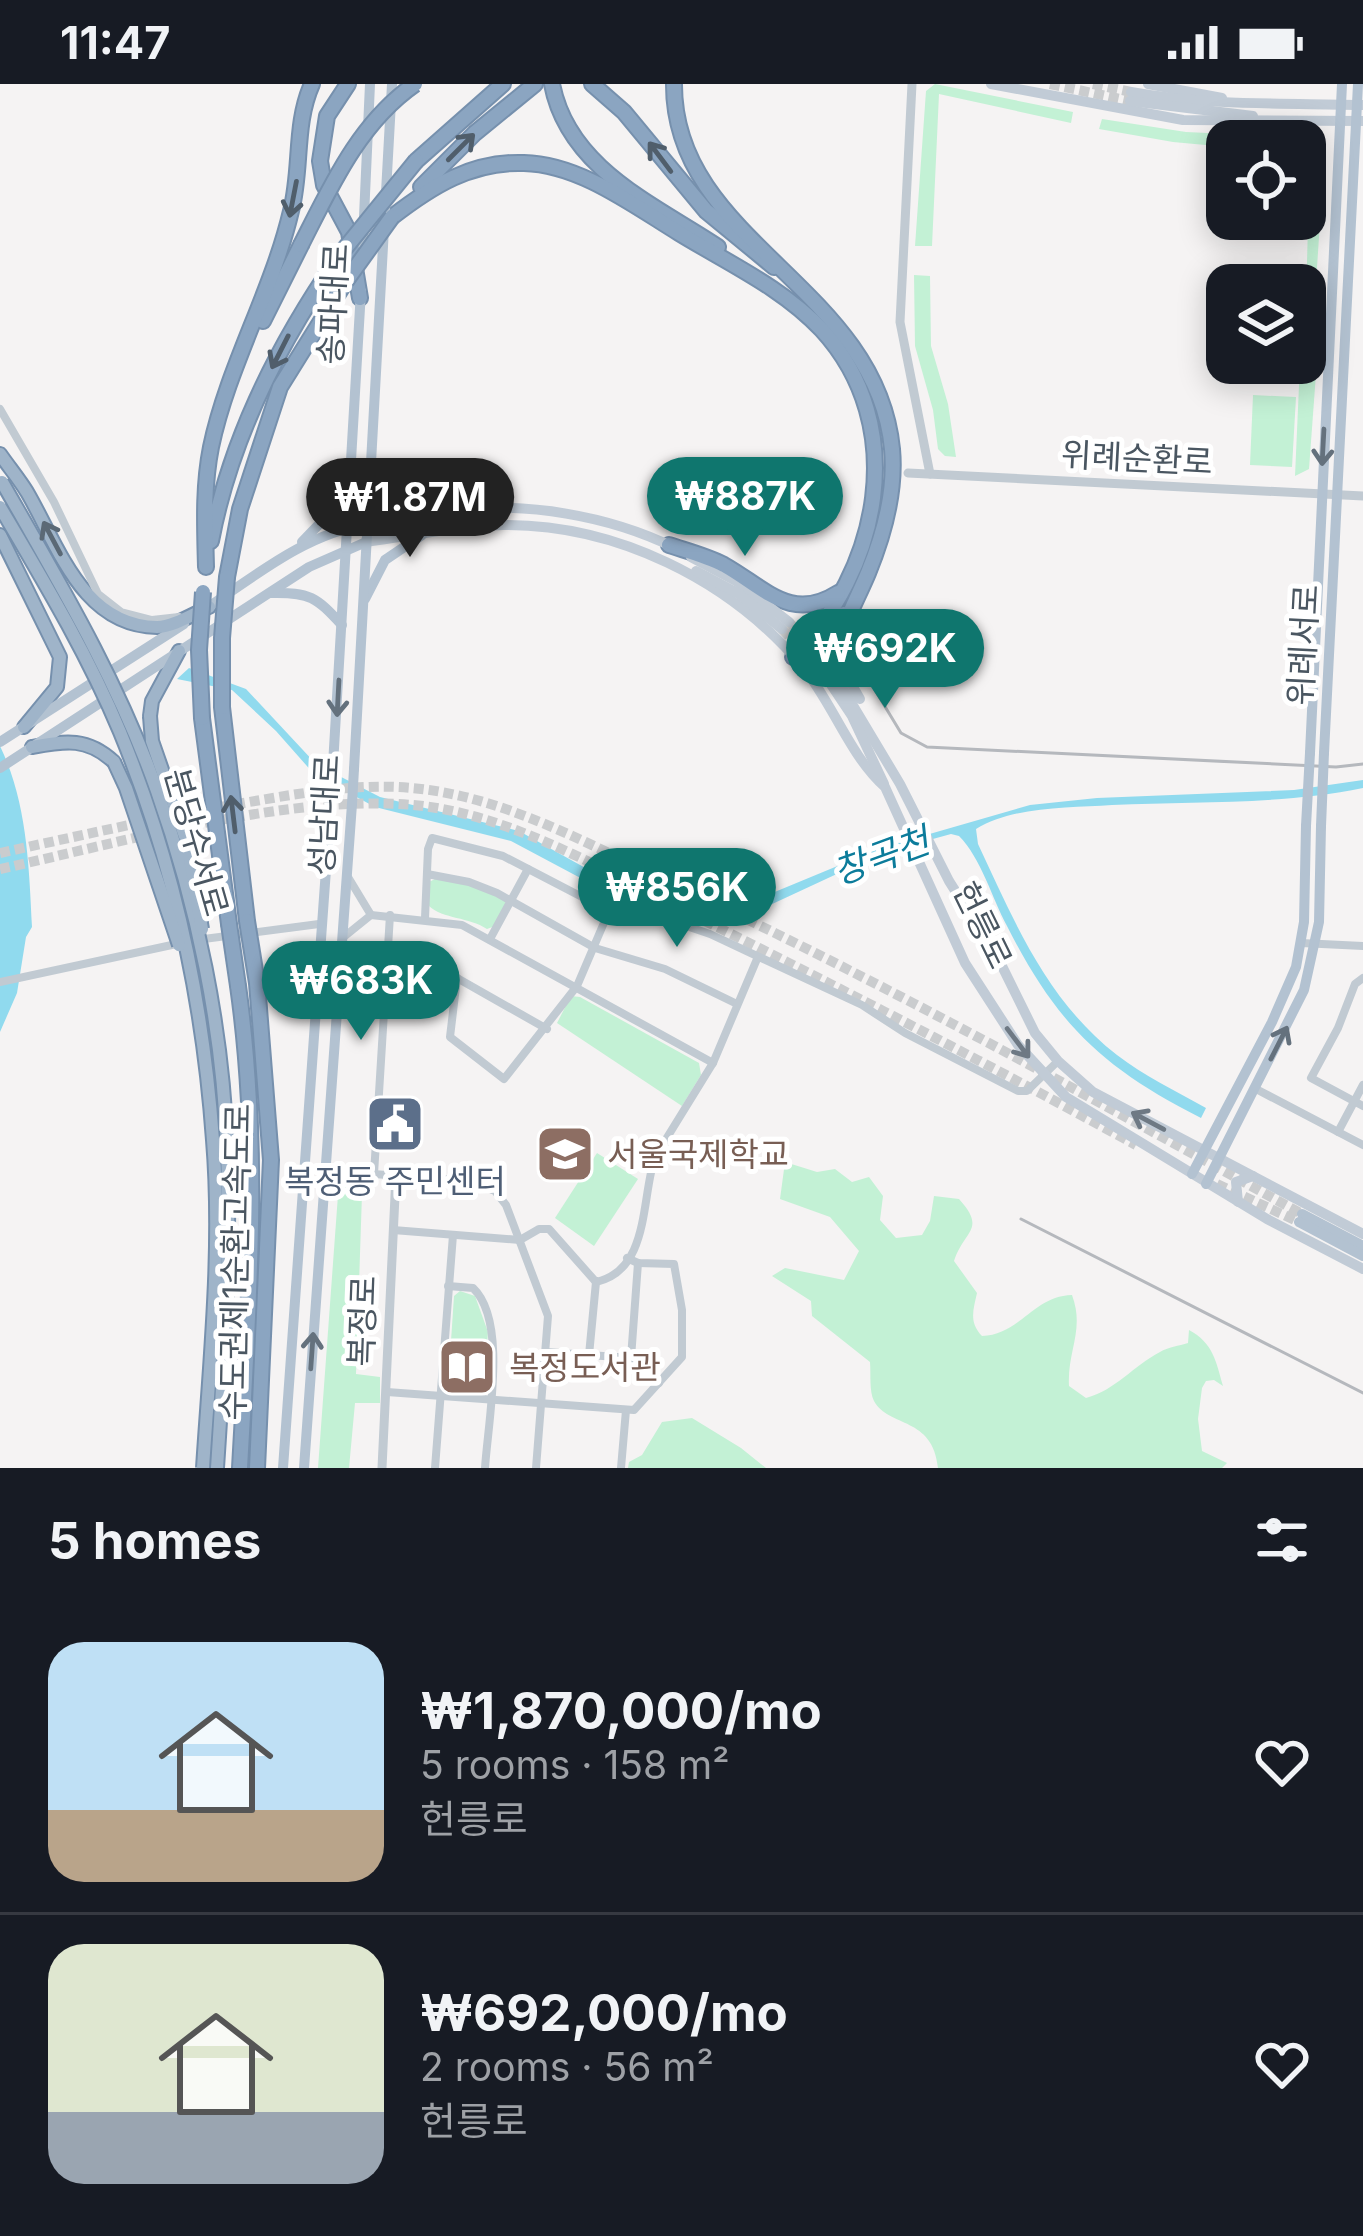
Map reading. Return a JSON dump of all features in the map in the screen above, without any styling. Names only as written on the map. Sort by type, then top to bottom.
[{"type":"highway","points":[[206,567],[204,509],[209,460],[285,236],[296,186],[302,117],[312,84]]},
{"type":"highway","points":[[348,84],[327,116],[320,157],[325,188],[350,235],[360,298]]},
{"type":"highway","points":[[235,373],[362,135],[384,108],[415,84]]},
{"type":"highway","name":"수도권제1순환고속도로","points":[[241,1468],[254,1258],[250,1122],[238,986],[202,718],[199,650],[206,567],[218,503],[255,402],[286,340],[342,253],[416,161],[503,84]]},
{"type":"highway","name":"수도권제1순환고속도로","points":[[257,1468],[272,1160],[257,983],[222,707],[227,577],[240,509],[280,387],[346,281],[392,217],[475,133],[535,84]]},
{"type":"highway","points":[[552,84],[567,130],[594,163],[755,271],[830,341],[853,375],[874,434],[874,504],[830,666]]},
{"type":"highway","points":[[592,84],[620,107],[711,217],[807,292]]},
{"type":"highway","points":[[674,84],[677,125],[697,174],[728,214],[807,292],[859,353],[879,396],[890,439],[888,508],[868,573],[828,618],[801,666]]},
{"type":"highway","points":[[392,217],[451,177],[516,163],[551,166],[587,180],[804,314]]},
{"type":"highway","points":[[0,454],[25,489],[75,582],[92,599],[125,619],[162,627],[209,608]]},
{"type":"highway","name":"분당수서로","points":[[1,480],[89,637],[129,718],[158,792],[221,1072],[229,1234],[218,1468]]},
{"type":"highway","name":"분당수서로","points":[[0,506],[82,651],[120,732],[202,990],[214,1143],[214,1257],[202,1468]]},
{"type":"highway","points":[[0,535],[53,639],[61,666],[50,699],[24,728]]},
{"type":"highway","points":[[663,551],[718,562],[789,604],[822,603],[849,594]]},
{"type":"highway","points":[[179,651],[152,700],[149,716],[152,741],[187,842],[198,897],[202,990]]},
{"type":"highway","points":[[32,747],[74,740],[102,751],[114,762],[202,990]]},
{"type":"main road","name":"송파대로","points":[[348,527],[370,84]]},
{"type":"main road","name":"송파대로","points":[[368,524],[392,84]]},
{"type":"main road","points":[[991,84],[1152,116],[1210,122],[1361,122]]},
{"type":"main road","points":[[1148,84],[1232,100],[1361,105]]},
{"type":"main road","name":"위례서로","points":[[1192,1174],[1288,989],[1301,943],[1342,84]]},
{"type":"main road","name":"위례서로","points":[[1206,1184],[1299,1003],[1317,944],[1337,494],[1361,122],[1358,84]]},
{"type":"main road","points":[[1232,100],[1206,103],[1130,96],[1268,119]]},
{"type":"main road","points":[[371,464],[404,501],[421,508],[452,510]]},
{"type":"main road","points":[[297,548],[328,516],[352,466]]},
{"type":"main road","name":"헌릉로","points":[[0,742],[297,548],[348,527],[452,510],[512,509],[573,515],[633,530],[716,590],[801,666],[871,775],[885,787],[965,963],[1018,1046],[1066,1097],[1206,1184],[1363,1269]]},
{"type":"main road","name":"성남대로","points":[[304,1468],[344,937],[368,524]]},
{"type":"main road","name":"헌릉로","points":[[0,768],[268,593],[346,548],[501,525],[540,527],[663,551]]},
{"type":"main road","name":"성남대로","points":[[283,1468],[348,527]]},
{"type":"main road","points":[[361,608],[385,560],[422,535]]},
{"type":"main road","points":[[663,551],[736,581],[786,626]]},
{"type":"main road","points":[[268,593],[314,596],[342,625]]},
{"type":"main road","points":[[801,666],[830,666],[885,787]]},
{"type":"main road","name":"헌릉로","points":[[830,666],[888,751],[938,861],[999,959],[1035,1033],[1058,1061],[1093,1092],[1363,1234]]},
{"type":"main road","points":[[1238,1202],[1236,1182],[1256,1175]]},
{"type":"main road","points":[[1363,1246],[1300,1218],[1363,1256]]},
{"type":"street","points":[[912,84],[900,322],[930,474]]},
{"type":"street","points":[[0,409],[54,502],[98,594],[121,612],[152,620],[188,616]]},
{"type":"street","name":"위례순환로","points":[[908,473],[1363,496]]},
{"type":"street","points":[[425,918],[432,838],[503,856],[609,910],[658,916],[710,934],[862,1005],[1018,1091],[1028,1091],[1058,1061]]},
{"type":"street","points":[[490,939],[528,868]]},
{"type":"street","points":[[427,874],[469,882],[595,948],[665,969],[737,1004]]},
{"type":"street","points":[[347,878],[371,915]]},
{"type":"street","points":[[457,979],[450,1037],[504,1079],[577,986],[609,910]]},
{"type":"street","points":[[344,937],[371,915],[462,925],[713,1063]]},
{"type":"street","points":[[374,1174],[391,915]]},
{"type":"street","points":[[0,982],[183,942],[319,923]]},
{"type":"street","points":[[1301,943],[1363,946]]},
{"type":"street","points":[[596,1282],[619,1272],[644,1226],[655,1157],[713,1063],[757,959]]},
{"type":"street","points":[[387,971],[457,979],[547,1029]]},
{"type":"street","points":[[1359,1103],[1311,1078],[1339,1028],[1355,984],[1363,979]]},
{"type":"street","points":[[1339,1132],[1359,1103],[1363,1085]]},
{"type":"street","points":[[1256,1089],[1363,1145]]},
{"type":"street","points":[[304,1169],[470,1181],[495,1191],[506,1204],[548,1316],[536,1468]]},
{"type":"street","name":"복정로","points":[[382,1468],[396,1175]]},
{"type":"street","points":[[393,1230],[520,1240],[539,1229],[550,1229],[596,1282],[590,1355]]},
{"type":"street","points":[[435,1468],[453,1234]]},
{"type":"street","points":[[387,1392],[634,1410],[682,1357],[682,1310],[674,1264],[627,1258]]},
{"type":"street","points":[[631,1358],[638,1263]]},
{"type":"street","points":[[448,1286],[473,1288],[484,1298],[494,1335],[485,1468]]},
{"type":"street","points":[[546,1352],[631,1358],[659,1383]]},
{"type":"street","points":[[621,1468],[626,1410]]},
{"type":"green space","points":[[935,84],[1073,112],[1071,123],[939,94],[932,246],[915,246],[926,91]]},
{"type":"green space","points":[[1102,119],[1206,133],[1206,145],[1173,142],[1099,129]]},
{"type":"green space","points":[[1308,240],[1319,240],[1317,264],[1307,264]]},
{"type":"green space","points":[[914,275],[930,276],[931,346],[948,404],[956,457],[938,449],[933,410],[915,346]]},
{"type":"green space","points":[[1299,384],[1315,384],[1309,469],[1295,476]]},
{"type":"green space","points":[[1253,395],[1296,397],[1292,467],[1250,465]]},
{"type":"green space","points":[[429,882],[468,884],[505,900],[507,907],[495,926],[487,929],[441,913],[429,906]]},
{"type":"green space","points":[[571,996],[699,1063],[701,1075],[682,1106],[557,1023]]},
{"type":"green space","points":[[597,1153],[638,1179],[594,1246],[555,1218]]},
{"type":"green space","points":[[785,1162],[817,1172],[835,1169],[852,1182],[869,1177],[883,1196],[880,1220],[896,1238],[922,1235],[934,1196],[959,1199],[972,1224],[954,1261],[977,1293],[973,1316],[978,1331],[982,1336],[995,1334],[1047,1302],[1072,1295],[1077,1319],[1069,1386],[1086,1398],[1163,1350],[1188,1343],[1189,1330],[1197,1335],[1212,1354],[1223,1386],[1214,1380],[1206,1381],[1202,1388],[1198,1419],[1202,1451],[1227,1463],[1222,1468],[938,1468],[928,1439],[874,1401],[870,1362],[812,1316],[811,1301],[772,1276],[785,1268],[844,1280],[859,1251],[830,1217],[780,1199]]},
{"type":"green space","points":[[345,1184],[358,1185],[362,1194],[356,1374],[380,1377],[380,1403],[355,1403],[349,1468],[318,1468],[338,1195]]},
{"type":"green space","points":[[460,1291],[475,1296],[488,1332],[487,1345],[451,1341],[454,1296]]},
{"type":"green space","points":[[692,1418],[766,1468],[628,1468],[662,1422]]},
{"type":"water","points":[[189,668],[246,689],[316,764],[380,797],[519,831],[607,880],[706,907],[736,908],[881,848],[1030,805],[1294,790],[1363,780],[1363,788],[1270,800],[1042,810],[1007,816],[976,829],[978,844],[1019,930],[1071,1010],[1127,1063],[1206,1108],[1201,1118],[1136,1081],[1065,1017],[1026,961],[980,867],[959,836],[951,834],[882,853],[740,919],[708,915],[603,890],[511,841],[375,807],[314,774],[232,690],[177,679]]},
{"type":"water","points":[[0,746],[21,812],[32,927],[26,937],[17,993],[0,1032]]},
{"type":"tunnel","points":[[1050,84],[1130,101]]},
{"type":"tunnel","points":[[1093,84],[1131,92]]},
{"type":"tunnel","points":[[789,622],[830,667]]},
{"type":"tunnel","points":[[782,629],[805,653]]},
{"type":"tunnel","points":[[0,853],[187,813],[330,790],[412,788],[480,801],[580,839],[755,923],[991,1044],[1302,1214]]},
{"type":"tunnel","points":[[0,869],[260,813],[364,803],[450,810],[523,833],[596,865],[1136,1145]]},
{"type":"tunnel","points":[[1217,1184],[1299,1222]]},
{"type":"tram line","points":[[875,690],[901,733],[927,747],[1336,767],[1363,764]]},
{"type":"railway","points":[[1021,1219],[1363,1393]]},
{"type":"place","name":"복정동 주민센터","points":[[395,1124]]},
{"type":"place","name":"서울국제학교","points":[[565,1154]]},
{"type":"place","name":"복정도서관","points":[[467,1367]]},
{"type":"water label","name":"창곡천","points":[[881,856]]}]
